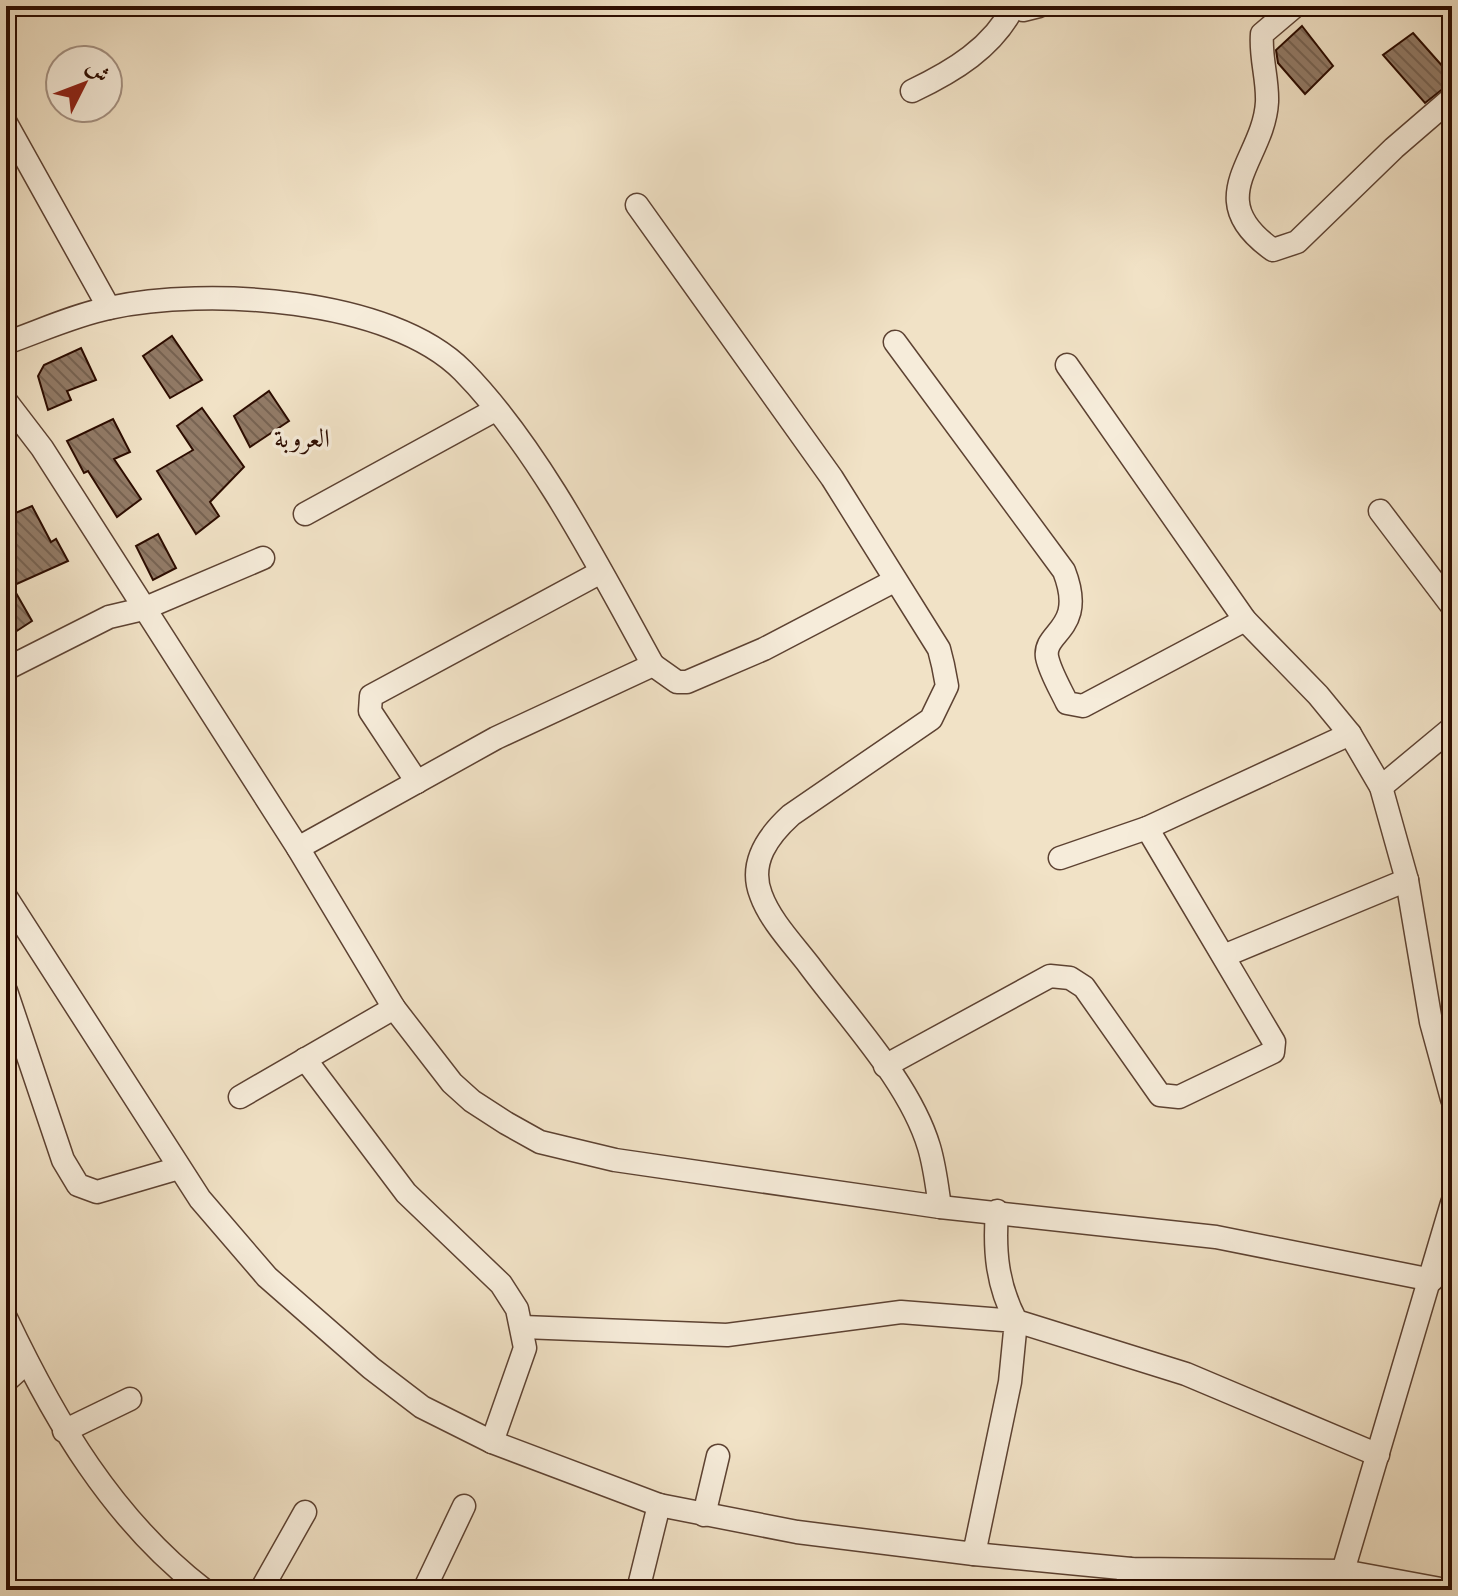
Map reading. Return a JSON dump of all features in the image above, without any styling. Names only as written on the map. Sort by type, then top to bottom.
[{"type":"street","points":[[912,91],[978,53],[996,36],[1015,6],[1023,10],[1039,6]]},
{"type":"street","points":[[1295,6],[1262,34],[1260,56],[1267,103],[1237,195],[1242,215],[1255,237],[1273,250],[1297,242],[1394,148],[1452,98]]},
{"type":"street","points":[[6,123],[109,308]]},
{"type":"street","points":[[637,205],[832,478],[939,649],[947,686],[942,703],[931,719],[835,782],[773,832],[762,848],[757,871],[760,894],[777,922],[885,1066],[920,1123],[929,1147],[940,1207]]},
{"type":"street","points":[[6,343],[109,308],[250,298],[301,304],[355,316],[433,348],[462,370],[495,410],[545,480],[653,665],[677,682],[687,682],[764,649],[894,581]]},
{"type":"street","points":[[895,342],[1064,571],[1072,602],[1070,619],[1050,646],[1047,657],[1067,703],[1083,706],[1245,620]]},
{"type":"street","points":[[1067,365],[1245,620],[1318,695],[1350,734],[1381,787],[1407,880],[1431,1022],[1452,1099]]},
{"type":"street","points":[[6,401],[42,448],[298,848],[394,1008],[452,1083],[472,1101],[540,1142],[615,1160],[940,1207],[1216,1237],[1432,1280]]},
{"type":"street","points":[[305,514],[495,410]]},
{"type":"street","points":[[1380,511],[1452,606]]},
{"type":"street","points":[[6,669],[109,617],[143,609],[263,558]]},
{"type":"street","points":[[417,782],[370,711],[371,696],[601,572]]},
{"type":"street","points":[[298,848],[496,738],[653,665]]},
{"type":"street","points":[[1381,787],[1452,728]]},
{"type":"street","points":[[1060,858],[1147,828],[1350,734]]},
{"type":"street","points":[[885,1066],[1050,976],[1059,976],[1084,987],[1160,1095],[1179,1097],[1268,1057],[1275,1048],[1226,955],[1147,828]]},
{"type":"street","points":[[1226,955],[1407,880]]},
{"type":"street","points":[[6,897],[179,1168],[235,1242],[312,1318],[422,1407],[492,1442],[659,1505],[797,1532],[974,1554],[1128,1580],[1343,1571],[1446,1590]]},
{"type":"street","points":[[6,991],[63,1160],[78,1185],[97,1192],[179,1168]]},
{"type":"street","points":[[240,1097],[394,1008]]},
{"type":"street","points":[[305,1059],[406,1193],[510,1296],[523,1327],[523,1356],[492,1442]]},
{"type":"street","points":[[1343,1571],[1432,1280],[1452,1203]]},
{"type":"street","points":[[974,1554],[1010,1382],[1016,1321],[999,1281],[994,1247],[997,1211]]},
{"type":"street","points":[[523,1327],[727,1335],[901,1312],[1016,1321],[1186,1374],[1378,1455]]},
{"type":"street","points":[[6,1318],[64,1431],[92,1475],[134,1524],[204,1590]]},
{"type":"street","points":[[6,1381],[27,1362]]},
{"type":"street","points":[[64,1431],[130,1399]]},
{"type":"street","points":[[704,1515],[718,1456]]},
{"type":"street","points":[[638,1590],[659,1505]]},
{"type":"street","points":[[424,1590],[464,1506]]},
{"type":"street","points":[[261,1590],[305,1512]]},
{"type":"building","points":[[1302,26],[1333,66],[1305,94],[1278,63],[1276,50]]},
{"type":"building","points":[[1413,33],[1452,77],[1449,84],[1425,103],[1383,55]]},
{"type":"building","points":[[172,336],[202,380],[170,398],[143,356]]},
{"type":"building","points":[[81,348],[96,380],[67,391],[71,400],[48,410],[38,376],[44,365]]},
{"type":"building","points":[[269,391],[289,421],[250,447],[234,416]]},
{"type":"building","points":[[202,408],[244,467],[210,502],[219,516],[196,534],[157,471],[193,450],[177,426]]},
{"type":"building","points":[[113,419],[130,452],[114,459],[141,499],[117,517],[88,471],[84,473],[67,441]]},
{"type":"building","points":[[32,506],[51,542],[56,539],[68,561],[12,586],[32,621],[6,638],[6,517]]},
{"type":"building","points":[[158,534],[176,568],[153,580],[136,546]]},
{"type":"district","name":"العروبة","points":[[302,438]]}]
